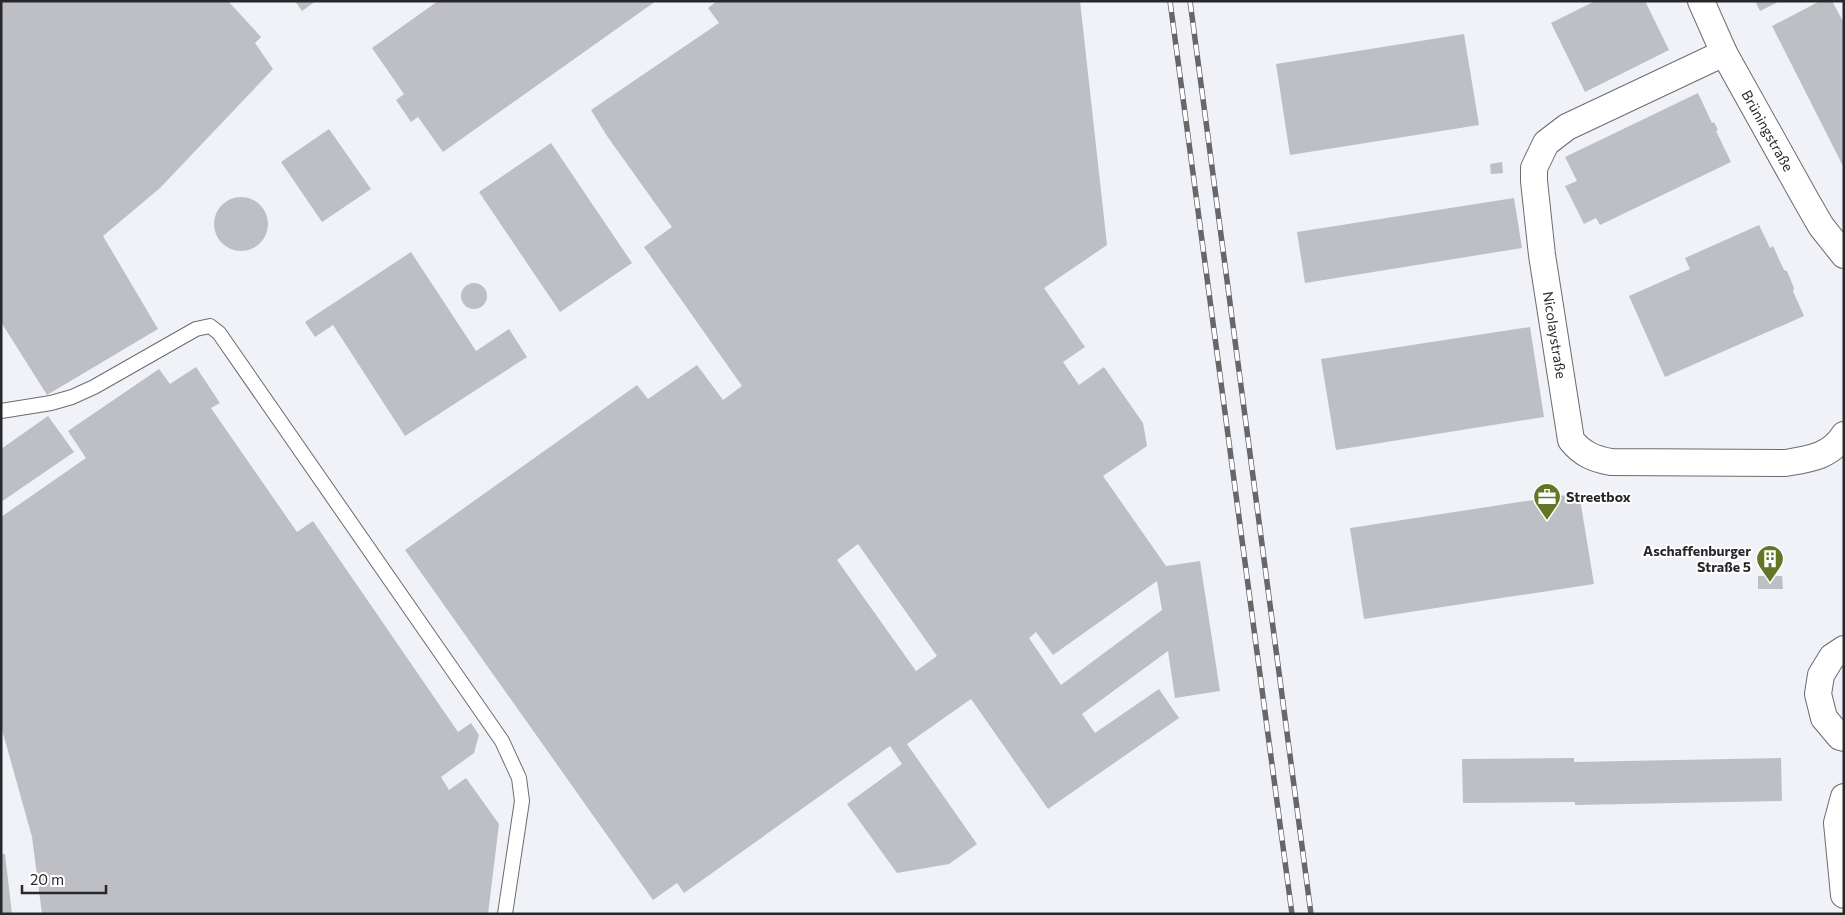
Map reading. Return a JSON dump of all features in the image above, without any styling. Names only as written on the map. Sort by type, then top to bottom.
[{"type":"street","name":"Brüningstraße","points":[[1701,1],[1724,53],[1821,226],[1844,255]]},
{"type":"street","name":"Nicolaystraße","points":[[1724,53],[1568,127],[1546,143],[1539,154],[1534,168],[1534,181],[1542,254],[1571,440],[1586,455],[1596,460],[1611,462],[1785,463],[1820,456],[1832,450],[1844,435]]},
{"type":"street","points":[[1844,649],[1832,657],[1821,675],[1818,694],[1824,718],[1840,737],[1844,738]]},
{"type":"street","points":[[1844,797],[1837,823],[1844,895]]},
{"type":"lane","points":[[1,411],[51,403],[72,397],[94,387],[196,329],[210,326],[219,333],[502,741],[519,778],[522,801],[505,914]]},
{"type":"building","points":[[1,1],[228,1],[261,37],[255,43],[273,69],[160,188],[103,236],[158,329],[47,395],[1,322]]},
{"type":"building","points":[[295,1],[316,1],[302,11]]},
{"type":"building","points":[[438,1],[656,1],[443,152],[418,117],[411,122],[396,100],[404,94],[372,48]]},
{"type":"building","points":[[717,1],[1080,1],[1107,245],[1044,288],[1085,347],[1063,362],[1079,385],[1104,367],[1143,423],[1147,446],[1103,476],[1166,566],[1200,561],[1220,691],[1175,698],[1168,651],[1082,714],[1095,733],[1159,689],[1179,718],[1048,809],[971,699],[907,744],[977,844],[949,864],[897,873],[847,804],[902,764],[890,746],[684,893],[677,883],[653,900],[405,550],[637,385],[648,399],[697,365],[723,400],[742,386],[644,247],[672,227],[607,136],[591,110],[719,23],[708,8]],"holes":[[[858,544],[937,656],[916,671],[837,560]],[[1157,581],[1162,610],[1061,685],[1029,638],[1036,632],[1053,655]]]},
{"type":"building","points":[[1595,1],[1645,1],[1669,50],[1585,92],[1551,23]]},
{"type":"building","points":[[1755,1],[1780,1],[1760,11]]},
{"type":"building","points":[[1820,1],[1832,1],[1844,23],[1844,168],[1772,26]]},
{"type":"building","points":[[1464,34],[1479,125],[1290,155],[1276,64]]},
{"type":"building","points":[[1698,93],[1712,123],[1714,122],[1718,130],[1716,131],[1731,162],[1600,225],[1596,218],[1584,224],[1565,186],[1577,181],[1565,157]]},
{"type":"building","points":[[329,129],[371,189],[322,222],[281,162]]},
{"type":"building","points":[[551,143],[632,263],[560,312],[479,192]]},
{"type":"building","points":[[1502,162],[1503,173],[1491,174],[1490,164]]},
{"type":"building","points":[[236,197],[246,197],[256,201],[264,209],[268,224],[264,239],[256,247],[246,251],[236,251],[226,247],[218,239],[214,229],[214,219],[218,209],[226,201]]},
{"type":"building","points":[[1514,198],[1522,248],[1305,283],[1297,232]]},
{"type":"building","points":[[1759,225],[1770,248],[1773,246],[1784,270],[1787,271],[1804,316],[1665,377],[1629,296],[1690,269],[1685,258]]},
{"type":"building","points":[[411,252],[476,351],[509,329],[527,357],[405,436],[333,325],[315,337],[305,322]]},
{"type":"building","points":[[474,283],[483,287],[487,296],[483,305],[474,309],[465,305],[461,296],[465,287]]},
{"type":"building","points":[[1530,327],[1544,417],[1336,450],[1321,359]]},
{"type":"building","points":[[196,367],[220,403],[211,408],[297,532],[313,521],[458,732],[471,723],[479,735],[474,753],[441,777],[449,790],[466,778],[499,824],[488,914],[42,914],[32,837],[1,726],[1,517],[86,458],[68,431],[159,369],[170,384]]},
{"type":"building","points":[[48,416],[74,452],[1,502],[1,449]]},
{"type":"building","points":[[1579,493],[1594,584],[1364,619],[1350,528]]},
{"type":"building","name":"Aschaffenburger Straße 5","points":[[1758,576],[1782,576],[1783,589],[1758,589]]},
{"type":"building","points":[[1574,758],[1574,762],[1781,758],[1782,801],[1575,805],[1575,802],[1463,803],[1462,759]]},
{"type":"building","points":[[1,854],[5,854],[12,914],[1,914]]},
{"type":"railway","points":[[1170,1],[1292,914]]},
{"type":"railway","points":[[1190,1],[1311,914]]},
{"type":"place","name":"Streetbox","points":[[1547,521]]},
{"type":"place","name":"Aschaffenburger Straße 5","points":[[1770,583]]}]
